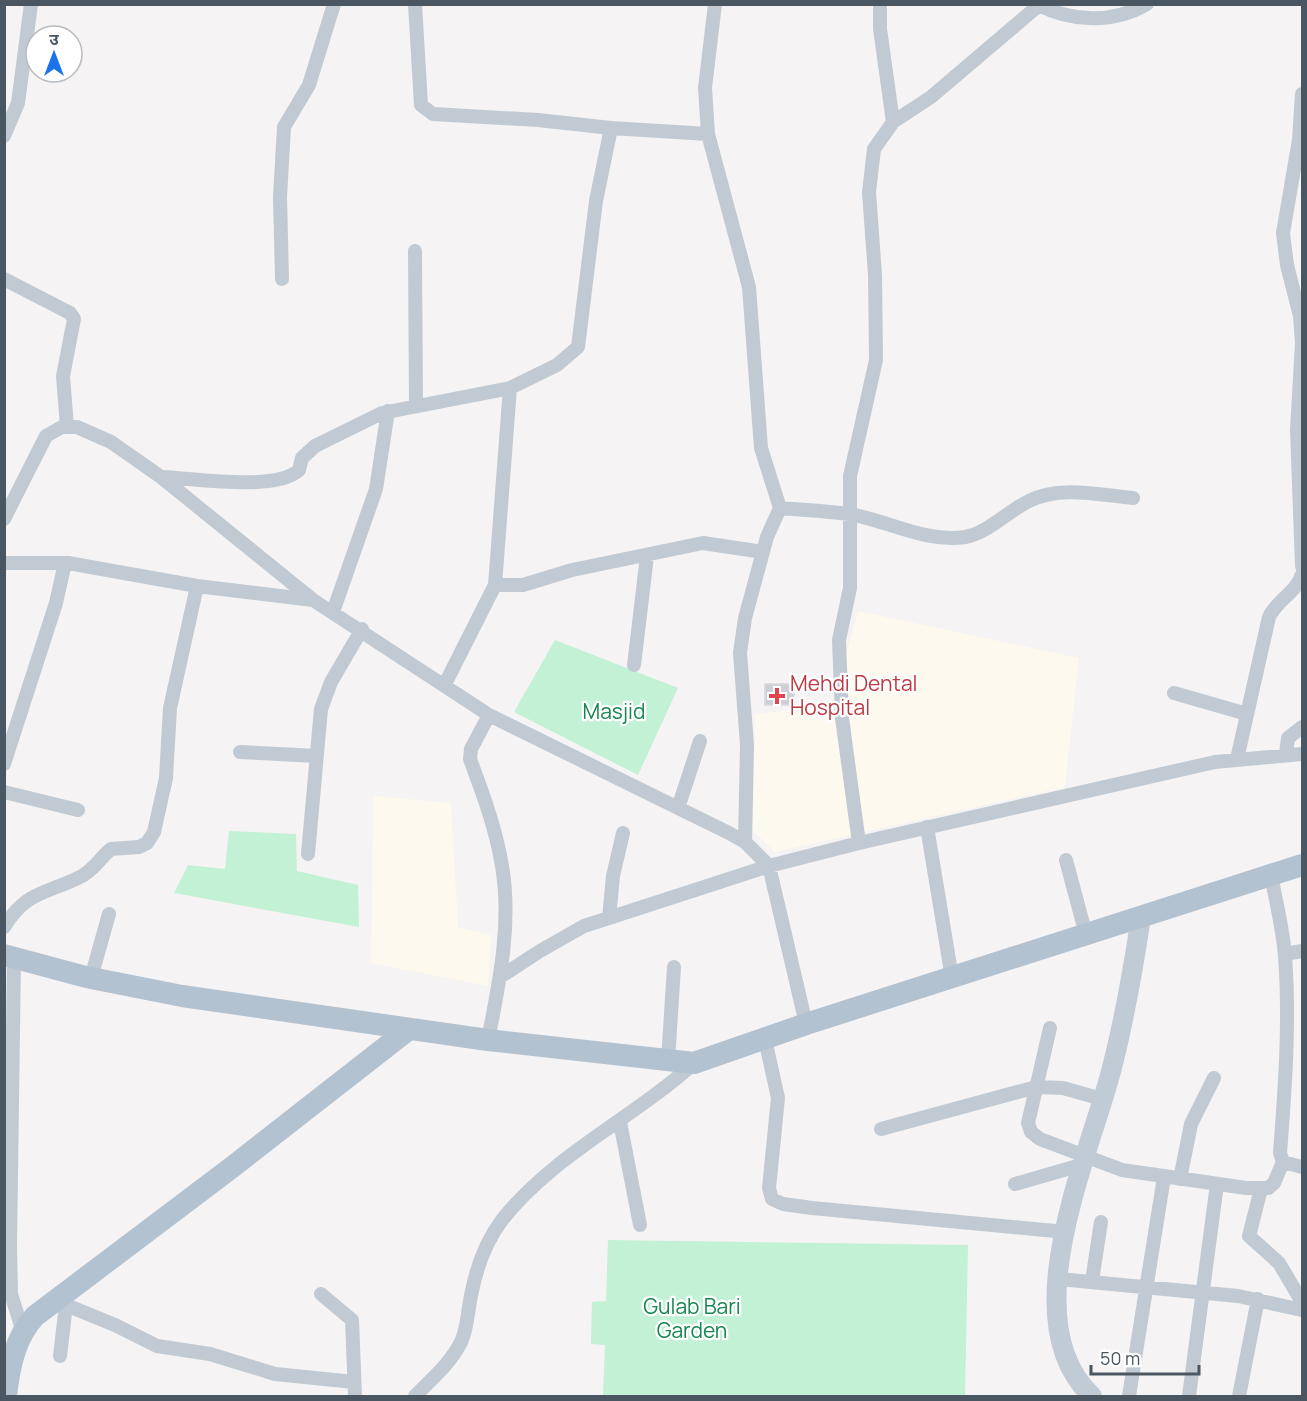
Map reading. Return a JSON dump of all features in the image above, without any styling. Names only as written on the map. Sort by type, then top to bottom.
[{"type":"main road","points":[[9,956],[91,978],[182,996],[488,1040],[694,1063],[806,1024],[1302,865]]},
{"type":"main road","points":[[6,1396],[22,1329],[409,1029]]},
{"type":"street","points":[[4,136],[18,103],[31,4]]},
{"type":"street","points":[[282,279],[280,197],[284,127],[312,79],[334,4]]},
{"type":"street","points":[[415,4],[420,105],[425,111],[433,114],[708,134]]},
{"type":"street","points":[[715,4],[705,88],[708,134],[749,287],[761,448],[780,508],[763,552],[745,618],[740,653],[747,745],[745,842]]},
{"type":"street","points":[[880,4],[880,29],[893,122]]},
{"type":"street","points":[[1071,17],[1077,4]]},
{"type":"street","points":[[859,843],[842,718],[839,640],[850,588],[850,476],[876,360],[870,171],[874,149],[893,122],[931,97],[1038,5],[1071,17],[1095,19],[1122,16],[1147,4]]},
{"type":"street","points":[[1302,94],[1299,140],[1283,233],[1287,265],[1300,316],[1302,343],[1297,430],[1302,566]]},
{"type":"street","points":[[161,477],[252,481],[286,478],[299,470],[302,458],[315,446],[388,411],[510,388],[557,365],[578,347],[596,201],[611,128]]},
{"type":"street","points":[[415,251],[416,406]]},
{"type":"street","points":[[4,279],[70,313],[74,319],[63,376],[67,427]]},
{"type":"street","points":[[445,684],[495,585],[510,388]]},
{"type":"street","points":[[333,612],[376,489],[388,411]]},
{"type":"street","points":[[4,519],[46,436],[53,430],[67,427],[92,432],[111,442],[161,477],[313,600],[362,629],[489,715],[745,842],[769,866],[806,1024]]},
{"type":"street","points":[[780,508],[850,514],[920,534],[956,537],[974,534],[1031,500],[1053,493],[1133,498]]},
{"type":"street","points":[[495,585],[523,585],[572,570],[703,543],[763,552]]},
{"type":"street","points":[[634,665],[647,556]]},
{"type":"street","points":[[4,563],[65,563],[197,586],[313,600]]},
{"type":"street","points":[[4,764],[56,603],[65,563]]},
{"type":"street","points":[[1237,759],[1269,617],[1273,608],[1302,585]]},
{"type":"street","points":[[4,927],[22,902],[40,891],[80,877],[91,870],[111,849],[139,847],[147,843],[154,832],[166,778],[170,708],[197,586]]},
{"type":"street","points":[[308,854],[324,696],[362,629]]},
{"type":"street","points":[[1174,693],[1247,714]]},
{"type":"street","points":[[488,1040],[501,977],[505,904],[502,867],[493,827],[470,759],[471,749],[489,715]]},
{"type":"street","points":[[1286,754],[1288,738],[1302,727]]},
{"type":"street","points":[[678,808],[700,741]]},
{"type":"street","points":[[240,752],[317,756]]},
{"type":"street","points":[[501,977],[563,937],[609,918],[769,866],[927,827],[1237,759],[1302,754]]},
{"type":"street","points":[[4,792],[78,810]]},
{"type":"street","points":[[927,827],[952,978]]},
{"type":"street","points":[[609,918],[613,876],[623,833]]},
{"type":"street","points":[[1066,860],[1086,935]]},
{"type":"street","points":[[1050,1028],[1028,1123],[1031,1132],[1040,1139],[1082,1161],[1122,1170],[1261,1190],[1274,1183],[1283,1162],[1280,1153],[1285,1081],[1285,954],[1271,875]]},
{"type":"street","points":[[91,978],[109,914]]},
{"type":"street","points":[[1092,1396],[1079,1385],[1060,1342],[1057,1299],[1059,1279],[1066,1232],[1082,1161],[1102,1099],[1130,990],[1141,917]]},
{"type":"street","points":[[1285,954],[1302,951]]},
{"type":"street","points":[[9,956],[8,1293],[22,1329]]},
{"type":"street","points":[[668,1061],[674,966]]},
{"type":"street","points":[[765,1039],[778,1098],[769,1188],[772,1199],[783,1204],[812,1208],[1066,1232]]},
{"type":"street","points":[[415,1396],[452,1356],[462,1340],[472,1290],[482,1257],[491,1236],[504,1218],[540,1182],[664,1090],[694,1063]]},
{"type":"street","points":[[1180,1179],[1191,1124],[1214,1078]]},
{"type":"street","points":[[881,1129],[1036,1087],[1064,1088],[1102,1099]]},
{"type":"street","points":[[620,1122],[640,1225]]},
{"type":"street","points":[[1015,1184],[1082,1161]]},
{"type":"street","points":[[1283,1162],[1302,1167]]},
{"type":"street","points":[[1129,1396],[1164,1177]]},
{"type":"street","points":[[1189,1396],[1218,1184]]},
{"type":"street","points":[[1261,1190],[1249,1236],[1279,1263],[1302,1302]]},
{"type":"street","points":[[1092,1281],[1101,1222]]},
{"type":"street","points":[[1059,1279],[1258,1299],[1302,1310]]},
{"type":"street","points":[[60,1356],[61,1301],[157,1346],[210,1354],[275,1374],[354,1389],[352,1320],[321,1294]]},
{"type":"street","points":[[1239,1396],[1258,1299]]},
{"type":"shaded area","points":[[858,611],[1079,658],[1065,787],[775,852],[753,831],[755,714],[832,706]]},
{"type":"shaded area","points":[[373,796],[451,803],[458,927],[491,935],[488,986],[371,963]]},
{"type":"green space","name":"Masjid","points":[[555,640],[678,688],[638,775],[514,712]]},
{"type":"green space","points":[[229,831],[296,834],[297,871],[358,885],[359,927],[174,893],[188,865],[225,869]]},
{"type":"green space","name":"Gulab Bari Garden","points":[[608,1240],[968,1245],[965,1396],[603,1396],[605,1345],[591,1344],[592,1302],[606,1301]]},
{"type":"building","points":[[765,684],[794,684],[794,705],[765,705]]},
{"type":"place","name":"Mehdi Dental Hospital","points":[[777,696]]}]
